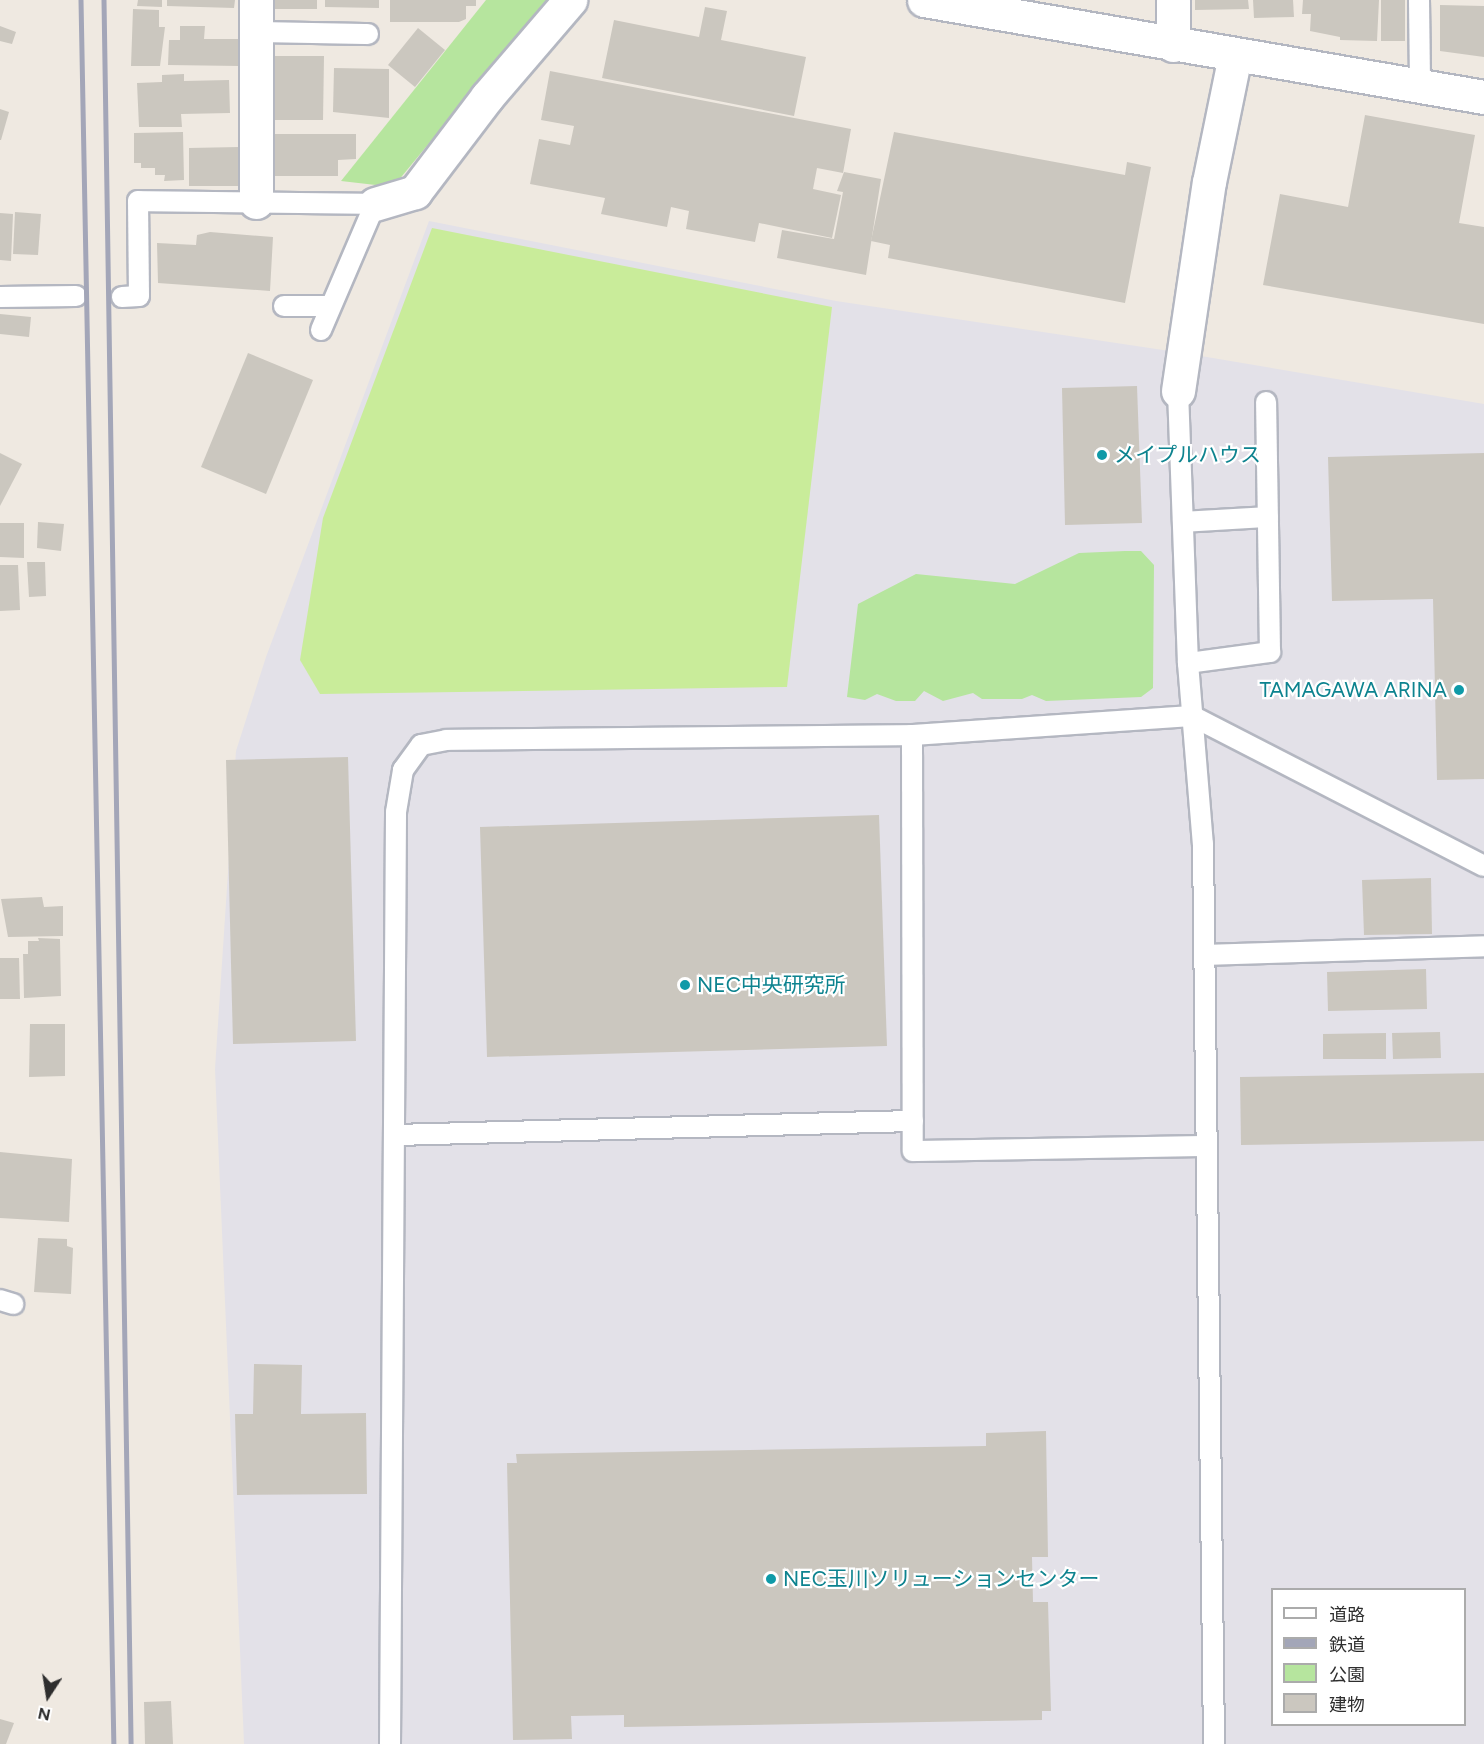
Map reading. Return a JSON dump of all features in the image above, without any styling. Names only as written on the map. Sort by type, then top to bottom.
[{"type":"street","points":[[256,0],[256,202]]},
{"type":"street","points":[[375,204],[415,192],[487,97],[570,0]]},
{"type":"street","points":[[924,0],[993,6],[1173,45],[1484,97]]},
{"type":"street","points":[[1173,0],[1173,45]]},
{"type":"street","points":[[1178,391],[1209,182],[1235,55]]},
{"type":"lane","points":[[1419,0],[1420,86]]},
{"type":"lane","points":[[256,32],[368,34]]},
{"type":"lane","points":[[122,297],[139,296],[138,201],[375,204],[321,330]]},
{"type":"lane","points":[[0,297],[76,296]]},
{"type":"lane","points":[[284,306],[330,306]]},
{"type":"lane","points":[[1178,391],[1188,663],[1203,844],[1214,1744]]},
{"type":"lane","points":[[1188,663],[1270,652],[1266,402]]},
{"type":"lane","points":[[1183,522],[1268,517]]},
{"type":"lane","points":[[390,1744],[396,812],[403,770],[421,745],[446,740],[912,735],[1192,716],[1484,866]]},
{"type":"lane","points":[[912,735],[913,1151],[1207,1146]]},
{"type":"lane","points":[[1205,955],[1484,946]]},
{"type":"lane","points":[[395,1135],[913,1121]]},
{"type":"shaded area","points":[[429,221],[836,301],[1183,353],[1484,404],[1484,1744],[244,1744],[215,1069],[236,751],[266,657]]},
{"type":"green space","points":[[486,0],[547,0],[393,187],[341,181]]},
{"type":"green space","points":[[432,228],[832,307],[787,687],[320,694],[300,660],[323,518]]},
{"type":"green space","points":[[1141,551],[1154,565],[1153,688],[1141,697],[1046,701],[1032,695],[1022,699],[982,699],[973,693],[943,701],[924,691],[915,701],[896,701],[877,694],[865,700],[847,697],[858,604],[916,574],[1015,584],[1079,553]]},
{"type":"building","points":[[138,0],[162,0],[162,7],[137,6]]},
{"type":"building","points":[[167,0],[235,0],[234,8],[167,6]]},
{"type":"building","points":[[271,0],[317,0],[317,9],[271,9]]},
{"type":"building","points":[[325,0],[379,0],[379,8],[325,7]]},
{"type":"building","points":[[390,0],[476,0],[476,6],[466,6],[466,19],[459,22],[390,22]]},
{"type":"building","points":[[1195,0],[1248,0],[1249,9],[1195,10]]},
{"type":"building","points":[[1253,0],[1293,0],[1294,17],[1254,18]]},
{"type":"building","points":[[1303,0],[1379,0],[1377,41],[1340,40],[1340,37],[1310,31],[1311,14],[1302,14]]},
{"type":"building","points":[[1381,0],[1405,0],[1405,41],[1381,41]]},
{"type":"building","points":[[1440,5],[1484,6],[1484,57],[1440,51]]},
{"type":"building","points":[[705,7],[727,11],[721,40],[806,57],[794,116],[602,78],[614,20],[699,37]]},
{"type":"building","points":[[133,9],[159,10],[159,27],[165,27],[160,66],[131,66]]},
{"type":"building","points":[[0,26],[16,32],[12,44],[0,41]]},
{"type":"building","points":[[180,26],[205,26],[204,39],[239,39],[240,66],[168,65],[169,40],[180,40]]},
{"type":"building","points":[[418,28],[445,50],[415,87],[388,65]]},
{"type":"building","points":[[274,56],[324,56],[323,120],[274,120]]},
{"type":"building","points":[[334,68],[389,69],[389,118],[333,112]]},
{"type":"building","points":[[550,71],[851,129],[843,173],[817,168],[813,189],[841,195],[832,238],[759,223],[755,242],[686,229],[689,211],[671,207],[667,227],[601,214],[605,198],[530,184],[539,139],[570,145],[574,126],[541,120]]},
{"type":"building","points":[[184,74],[184,81],[229,80],[230,113],[181,114],[182,127],[139,127],[137,83],[162,82],[162,75]]},
{"type":"building","points":[[0,109],[9,112],[1,140],[0,140]]},
{"type":"building","points":[[1365,115],[1475,135],[1459,223],[1484,227],[1484,324],[1263,285],[1280,194],[1348,207]]},
{"type":"building","points":[[183,132],[184,180],[164,181],[165,175],[155,175],[155,168],[141,168],[141,163],[134,163],[134,133]]},
{"type":"building","points":[[894,132],[1125,175],[1127,162],[1151,167],[1125,303],[888,258],[890,245],[871,241]]},
{"type":"building","points":[[273,134],[356,134],[356,159],[338,160],[338,176],[273,176]]},
{"type":"building","points":[[239,147],[240,186],[189,186],[189,148]]},
{"type":"building","points":[[844,172],[881,179],[866,275],[777,258],[782,230],[834,239],[843,192],[837,191]]},
{"type":"building","points":[[15,212],[41,214],[38,255],[13,254]]},
{"type":"building","points":[[0,213],[13,214],[11,261],[0,260]]},
{"type":"building","points":[[210,232],[273,237],[270,291],[158,283],[157,243],[196,245],[197,235]]},
{"type":"building","points":[[0,314],[31,317],[29,337],[0,334]]},
{"type":"building","points":[[248,353],[313,380],[266,494],[201,467]]},
{"type":"building","name":"メイプルハウス","points":[[1137,386],[1142,523],[1065,525],[1062,388]]},
{"type":"building","points":[[0,453],[22,464],[0,506]]},
{"type":"building","name":"TAMAGAWA ARINA","points":[[1484,453],[1484,779],[1437,780],[1433,599],[1332,601],[1328,457]]},
{"type":"building","points":[[38,522],[64,524],[61,551],[37,548]]},
{"type":"building","points":[[0,523],[24,523],[24,558],[0,557]]},
{"type":"building","points":[[27,562],[45,562],[46,596],[29,597]]},
{"type":"building","points":[[0,565],[18,565],[20,610],[0,611]]},
{"type":"building","points":[[348,757],[356,1041],[233,1044],[226,760]]},
{"type":"building","name":"NEC中央研究所","points":[[879,815],[887,1046],[487,1057],[480,827]]},
{"type":"building","points":[[1431,878],[1432,934],[1364,935],[1362,880]]},
{"type":"building","points":[[42,897],[44,907],[63,906],[63,936],[8,937],[1,899]]},
{"type":"building","points":[[38,938],[60,939],[61,996],[24,998],[23,954],[28,954],[28,941],[39,941]]},
{"type":"building","points":[[0,958],[19,958],[20,999],[0,999]]},
{"type":"building","points":[[1426,969],[1427,1009],[1328,1011],[1327,972]]},
{"type":"building","points":[[30,1024],[65,1024],[65,1076],[29,1077]]},
{"type":"building","points":[[1440,1032],[1441,1058],[1393,1059],[1392,1033]]},
{"type":"building","points":[[1386,1033],[1386,1059],[1323,1059],[1323,1034]]},
{"type":"building","points":[[1484,1073],[1484,1141],[1241,1145],[1240,1077]]},
{"type":"building","points":[[0,1152],[72,1159],[69,1222],[0,1218]]},
{"type":"building","points":[[38,1238],[67,1239],[67,1246],[73,1248],[71,1294],[34,1292]]},
{"type":"building","points":[[254,1364],[302,1365],[301,1414],[366,1413],[367,1494],[237,1495],[235,1414],[253,1414]]},
{"type":"building","name":"NEC玉川ソリューションセンター","points":[[1046,1431],[1048,1557],[1032,1557],[1033,1602],[1048,1602],[1051,1711],[1042,1711],[1042,1720],[624,1727],[624,1715],[571,1716],[572,1739],[513,1740],[507,1463],[517,1463],[516,1454],[986,1446],[986,1433]]},
{"type":"building","points":[[171,1701],[173,1744],[145,1744],[144,1702]]},
{"type":"building","points":[[0,1719],[14,1723],[6,1744],[0,1744]]},
{"type":"railway","points":[[81,0],[114,1744]]},
{"type":"railway","points":[[104,0],[131,1744]]},
{"type":"place","name":"メイプルハウス","points":[[1102,455]]},
{"type":"place","name":"TAMAGAWA ARINA","points":[[1459,690]]},
{"type":"place","name":"NEC中央研究所","points":[[685,985]]},
{"type":"place","name":"NEC玉川ソリューションセンター","points":[[771,1579]]}]
